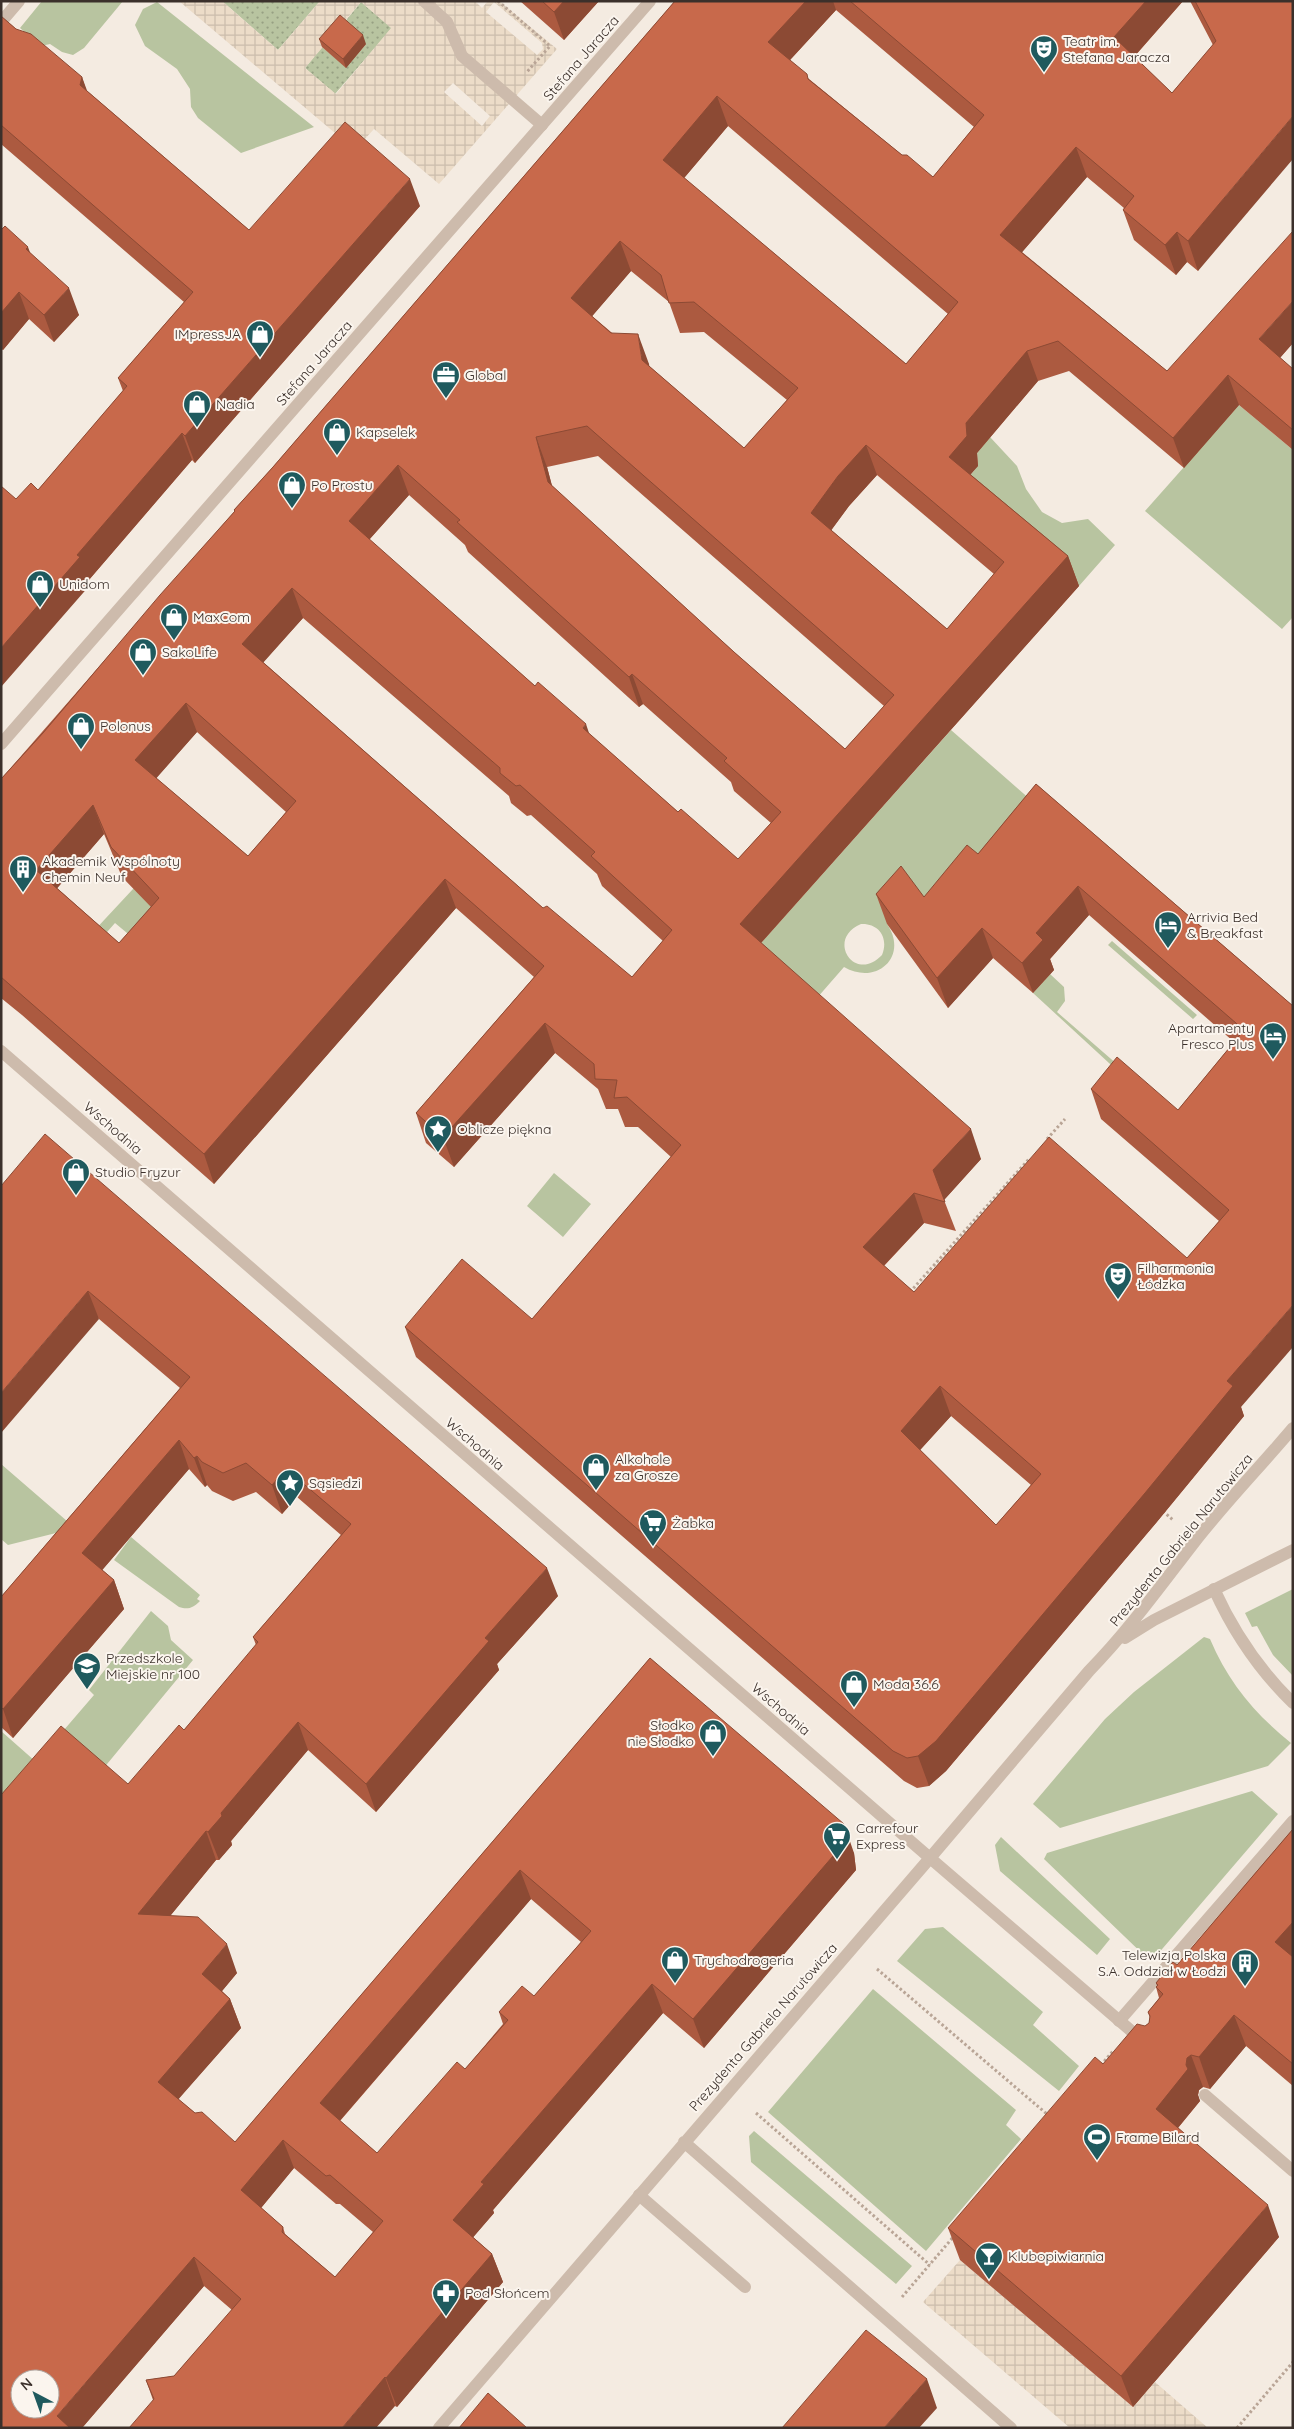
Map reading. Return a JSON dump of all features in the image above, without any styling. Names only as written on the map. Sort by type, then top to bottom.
[{"type":"street","points":[[1,22],[19,1]]},
{"type":"street","points":[[424,1],[448,22],[462,56],[542,125]]},
{"type":"street","name":"Stefana Jaracza","points":[[1,744],[650,1]]},
{"type":"street","name":"Wschodnia","points":[[1,1051],[930,1858],[1154,2050]]},
{"type":"street","name":"Prezydenta Gabriela Narutowicza","points":[[439,2428],[1089,1671],[1112,1648],[1154,1598],[1194,1543],[1293,1428]]},
{"type":"street","name":"Prezydenta Gabriela Narutowicza","points":[[1112,1648],[1154,1620],[1293,1550]]},
{"type":"street","points":[[1214,1589],[1243,1645],[1260,1669],[1293,1704]]},
{"type":"street","points":[[1119,2021],[1293,1821]]},
{"type":"street","points":[[1205,2095],[1293,2170]]},
{"type":"street","points":[[684,2142],[1011,2428]]},
{"type":"street","points":[[639,2195],[745,2287]]},
{"type":"path","points":[[498,1],[550,46],[507,94]]},
{"type":"path","points":[[1046,1141],[1065,1119]]},
{"type":"path","points":[[910,1292],[1033,1155]]},
{"type":"path","points":[[902,1286],[916,1297]]},
{"type":"path","points":[[1161,1510],[1174,1521]]},
{"type":"path","points":[[877,1969],[1053,2120]]},
{"type":"path","points":[[1096,2071],[1131,2031]]},
{"type":"path","points":[[756,2113],[930,2265]]},
{"type":"path","points":[[885,2317],[961,2228]]},
{"type":"path","points":[[1237,2428],[1293,2362]]},
{"type":"green space","points":[[42,1],[123,1],[84,48],[73,55],[62,52],[50,44],[41,46],[20,28]]},
{"type":"green space","points":[[222,1],[320,1],[278,50]]},
{"type":"green space","points":[[157,2],[314,127],[241,153],[198,118],[191,107],[190,89],[177,69],[145,46],[135,25],[143,9]]},
{"type":"green space","points":[[361,2],[392,28],[335,94],[305,68],[322,47],[346,67],[366,44],[343,24]]},
{"type":"green space","points":[[1239,405],[1293,450],[1293,617],[1282,629],[1145,511]]},
{"type":"green space","points":[[990,437],[1017,466],[1026,489],[1042,512],[1062,523],[1088,519],[1115,545],[1079,586],[960,487],[978,466],[977,453]]},
{"type":"green space","points":[[951,730],[1047,814],[887,924],[893,936],[894,947],[892,957],[886,965],[868,973],[856,972],[844,967],[810,1006],[751,954]],"holes":[[[861,924],[873,926],[881,933],[884,949],[882,955],[872,963],[862,964],[854,962],[848,956],[845,948],[845,939],[850,931]]]},
{"type":"green space","points":[[159,855],[191,883],[139,943],[115,923],[100,940],[92,933],[133,889]]},
{"type":"green space","points":[[1112,941],[1197,1015],[1193,1019],[1108,945]]},
{"type":"green space","points":[[1050,974],[1064,987],[1065,1001],[1057,1012],[1126,1072],[1122,1075],[1033,993]]},
{"type":"green space","points":[[554,1173],[591,1204],[563,1237],[527,1206]]},
{"type":"green space","points":[[1,1464],[82,1534],[60,1532],[8,1545],[1,1539]]},
{"type":"green space","points":[[131,1537],[200,1595],[197,1599],[200,1601],[190,1608],[179,1607],[114,1560]]},
{"type":"green space","points":[[1293,1589],[1293,1676],[1273,1655],[1257,1626],[1252,1627],[1245,1613]]},
{"type":"green space","points":[[151,1611],[168,1626],[171,1640],[193,1660],[98,1775],[1,1811],[1,1731],[35,1761],[94,1695],[89,1690]]},
{"type":"green space","points":[[1204,1637],[1210,1639],[1225,1669],[1254,1709],[1291,1743],[1268,1766],[1060,1828],[1033,1804],[1105,1719],[1134,1692]]},
{"type":"green space","points":[[1252,1791],[1278,1814],[1151,1962],[1044,1859],[1047,1853]]},
{"type":"green space","points":[[1001,1837],[1110,1939],[1097,1955],[1000,1871],[995,1845]]},
{"type":"green space","points":[[943,1927],[1043,2012],[1033,2025],[1079,2066],[1059,2091],[897,1961],[925,1929]]},
{"type":"green space","points":[[873,1989],[1016,2110],[1006,2125],[1021,2139],[926,2251],[768,2112]]},
{"type":"green space","points":[[754,2131],[912,2266],[896,2284],[751,2162],[749,2136]]},
{"type":"shaded area","points":[[179,1],[222,1],[278,50],[320,1],[475,1],[482,8],[488,1],[499,1],[557,49],[439,184],[374,129],[355,150]],"holes":[[[361,2],[391,28],[336,94],[305,68]],[[494,2],[542,43],[543,49],[537,55],[486,12]],[[453,83],[490,116],[482,126],[444,92]]]},
{"type":"shaded area","points":[[960,2260],[1133,2407],[1155,2382],[1208,2428],[1070,2428],[923,2302]]},
{"type":"building","points":[[542,1],[564,1],[554,12]]},
{"type":"building","points":[[675,1],[806,1],[768,42],[807,74],[808,79],[902,155],[907,155],[933,177],[984,115],[850,1],[1146,1],[1114,37],[1172,93],[1216,41],[1195,1],[1293,1],[1293,116],[1188,241],[1177,232],[1165,245],[1123,210],[1134,196],[1076,147],[1000,235],[1167,371],[1293,231],[1293,301],[1259,339],[1293,369],[1293,430],[1228,375],[1173,438],[1058,341],[1027,351],[966,423],[967,436],[949,457],[1068,556],[740,924],[971,1129],[933,1170],[945,1202],[914,1193],[863,1247],[914,1292],[1049,1137],[1187,1258],[1229,1210],[1091,1089],[1117,1057],[1178,1110],[1244,1030],[1078,886],[1036,933],[1043,940],[1022,963],[982,928],[937,978],[876,894],[901,866],[924,897],[967,845],[978,854],[1036,784],[1293,1006],[1293,1305],[1227,1381],[1233,1386],[1145,1493],[936,1741],[918,1756],[907,1758],[893,1751],[405,1327],[462,1259],[532,1319],[681,1145],[627,1097],[614,1098],[617,1080],[595,1079],[594,1064],[545,1023],[443,1137],[416,1113],[544,966],[445,879],[204,1154],[1,977],[1,779]],"holes":[[[717,96],[958,302],[906,364],[663,160]],[[620,241],[661,275],[669,303],[694,302],[798,388],[744,448],[642,360],[638,334],[611,333],[571,298]],[[587,426],[894,695],[845,749],[734,652],[548,482],[536,437]],[[866,445],[1004,562],[947,629],[811,513],[838,476]],[[398,465],[460,520],[457,522],[629,677],[632,674],[727,758],[724,761],[781,812],[738,859],[681,809],[678,812],[583,728],[586,724],[538,682],[535,686],[349,521]],[[292,588],[500,768],[500,773],[516,786],[520,785],[595,852],[591,856],[672,930],[632,977],[547,906],[543,908],[242,644]],[[186,703],[296,801],[248,856],[135,760]],[[93,805],[111,847],[159,898],[119,943],[36,870]],[[940,1386],[1041,1474],[996,1525],[901,1431]]]},
{"type":"building","points":[[340,15],[363,35],[343,59],[319,39]]},
{"type":"building","points":[[1,16],[16,29],[31,34],[82,77],[80,85],[249,230],[345,122],[410,179],[185,436],[182,433],[77,555],[80,557],[1,648],[1,486],[16,499],[31,483],[38,490],[127,386],[118,378],[193,292],[1,125]]},
{"type":"building","points":[[5,226],[28,247],[26,249],[69,288],[44,315],[19,292],[1,313],[1,228]]},
{"type":"building","points":[[45,1134],[547,1568],[485,1638],[489,1641],[366,1784],[298,1722],[221,1813],[222,1816],[208,1832],[206,1831],[138,1914],[198,1917],[227,1944],[202,1974],[230,1999],[158,2082],[195,2113],[202,2112],[235,2142],[650,1658],[844,1824],[845,1842],[693,2019],[652,1984],[481,2182],[484,2184],[453,2220],[492,2254],[342,2428],[129,2428],[154,2399],[146,2380],[174,2376],[241,2299],[194,2257],[60,2413],[60,2369],[10,2369],[10,2419],[60,2419],[70,2428],[1,2428],[1,1795],[61,1726],[128,1784],[179,1725],[184,1730],[258,1642],[253,1637],[351,1524],[286,1469],[272,1485],[246,1463],[223,1473],[202,1462],[197,1456],[194,1458],[179,1440],[82,1553],[114,1580],[3,1709],[1,1707],[1,1597],[190,1377],[88,1291],[1,1393],[1,1186]],"holes":[[[520,1870],[591,1931],[534,1996],[522,1986],[499,2012],[508,2020],[465,2069],[457,2062],[377,2153],[320,2103]],[[283,2140],[326,2176],[330,2175],[383,2221],[335,2277],[282,2232],[283,2227],[241,2190]]]},
{"type":"building","points":[[1293,1829],[1293,1922],[1275,1942],[1293,1957],[1293,2064],[1234,2015],[1199,2057],[1191,2055],[1187,2058],[1186,2065],[1188,2069],[1156,2109],[1268,2205],[1121,2376],[948,2228],[1095,2057],[1103,2064],[1137,2024],[1145,2026],[1149,2023],[1150,2016],[1148,2012],[1163,1994],[1156,1987],[1158,1985],[1156,1983],[1173,1962],[1177,1965]]},
{"type":"building","points":[[866,2330],[927,2379],[884,2428],[782,2428]]},
{"type":"building","points":[[488,2393],[527,2428],[459,2428]]},
{"type":"place","name":"Teatr im. Stefana Jaracza","points":[[1044,73]]},
{"type":"place","name":"IMpressJA","points":[[260,358]]},
{"type":"place","name":"Global","points":[[446,399]]},
{"type":"place","name":"Nadia","points":[[197,428]]},
{"type":"place","name":"Kapselek","points":[[337,456]]},
{"type":"place","name":"Po Prostu","points":[[292,509]]},
{"type":"place","name":"Unidom","points":[[40,608]]},
{"type":"place","name":"MaxCom","points":[[174,641]]},
{"type":"place","name":"SakoLife","points":[[143,676]]},
{"type":"place","name":"Polonus","points":[[81,750]]},
{"type":"place","name":"Akademik Wspólnoty Chemin Neuf","points":[[23,893]]},
{"type":"place","name":"Arrivia Bed & Breakfast","points":[[1168,949]]},
{"type":"place","name":"Apartamenty Fresco Plus","points":[[1273,1060]]},
{"type":"place","name":"Oblicze piękna","points":[[438,1153]]},
{"type":"place","name":"Studio Fryzur","points":[[76,1196]]},
{"type":"place","name":"Filharmonia Łódzka","points":[[1118,1300]]},
{"type":"place","name":"Alkohole za Grosze","points":[[596,1491]]},
{"type":"place","name":"Sąsiedzi","points":[[290,1507]]},
{"type":"place","name":"Żabka","points":[[653,1547]]},
{"type":"place","name":"Przedszkole Miejskie nr 100","points":[[87,1690]]},
{"type":"place","name":"Moda 36.6","points":[[854,1708]]},
{"type":"place","name":"Słodko nie Słodko","points":[[713,1757]]},
{"type":"place","name":"Carrefour Express","points":[[837,1860]]},
{"type":"place","name":"Trychodrogeria","points":[[675,1984]]},
{"type":"place","name":"Telewizja Polska S.A. Oddział w Łodzi","points":[[1245,1987]]},
{"type":"place","name":"Frame Bilard","points":[[1097,2161]]},
{"type":"place","name":"Klubopiwiarnia","points":[[989,2280]]},
{"type":"place","name":"Pod Słońcem","points":[[446,2317]]}]
